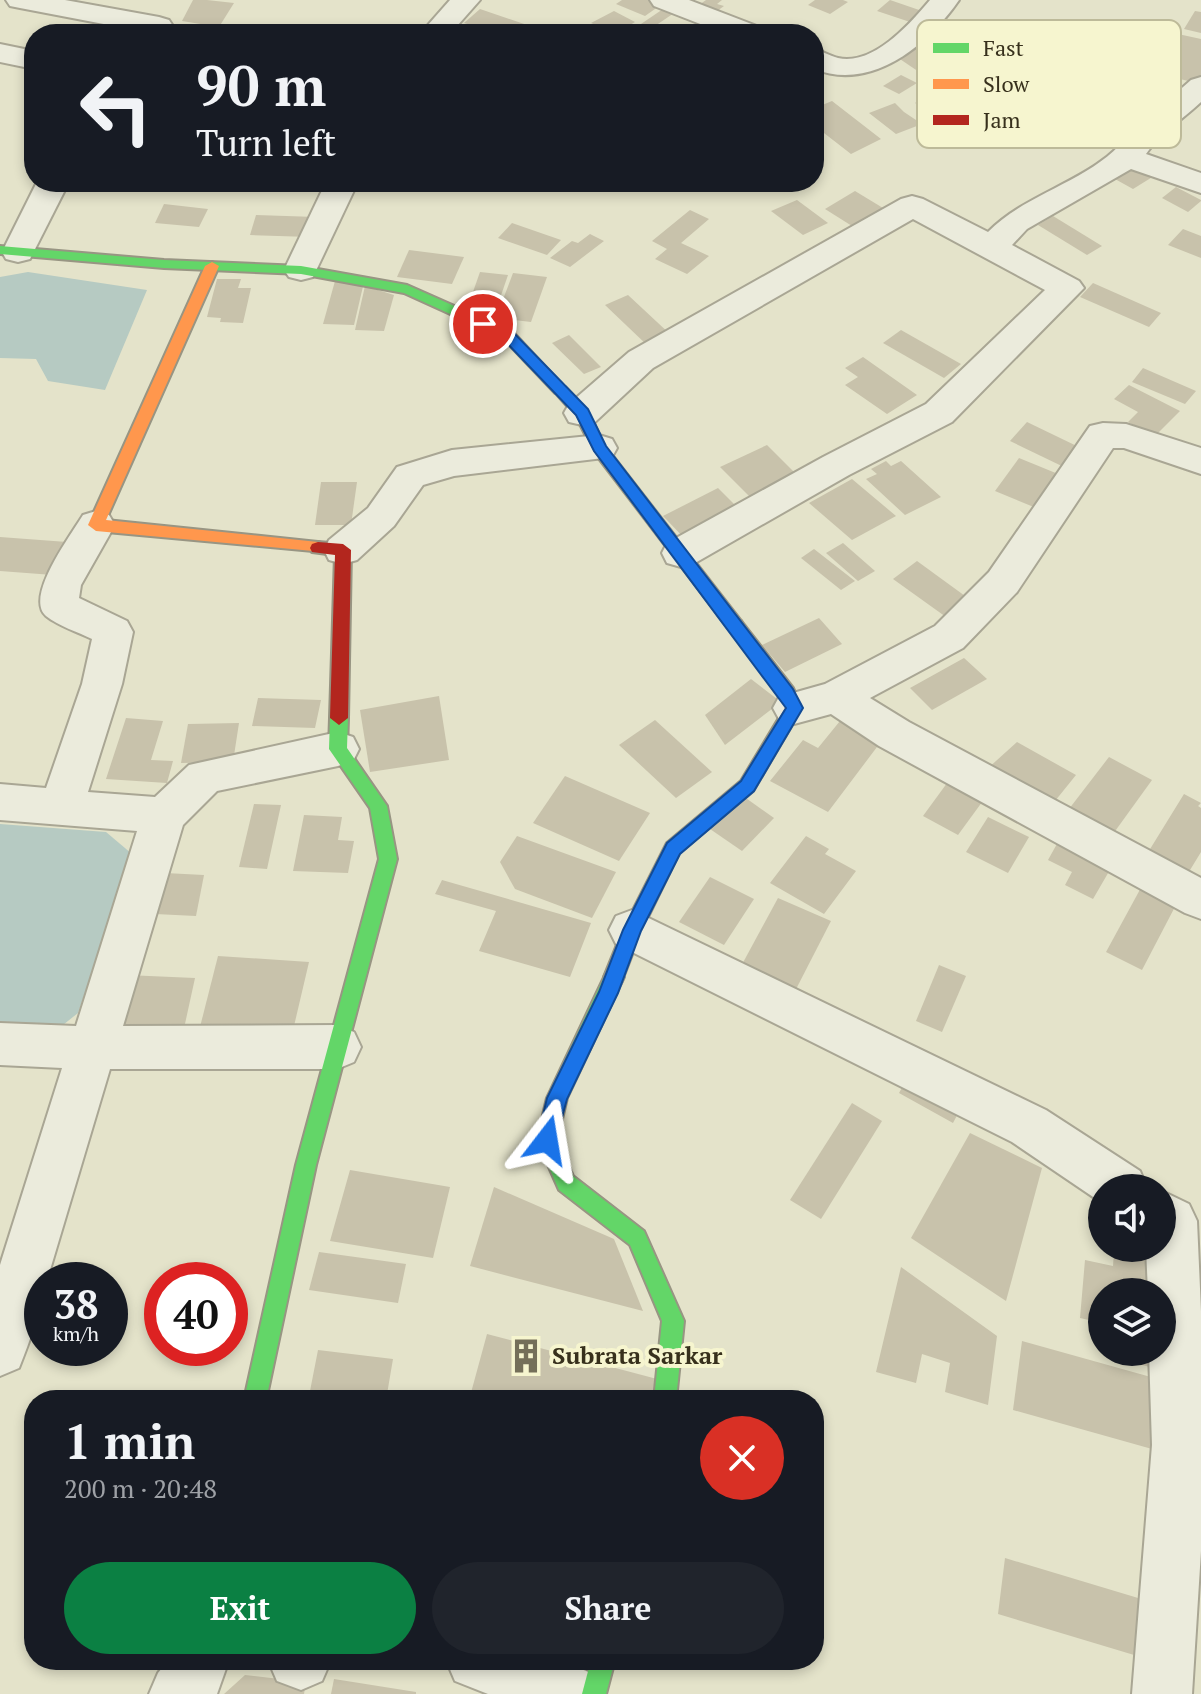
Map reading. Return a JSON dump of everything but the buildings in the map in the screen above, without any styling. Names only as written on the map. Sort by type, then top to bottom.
[{"type":"street","points":[[20,0],[128,24]]},
{"type":"street","points":[[160,24],[178,0]]},
{"type":"street","points":[[443,24],[466,0]]},
{"type":"street","points":[[927,20],[945,0]]},
{"type":"street","points":[[672,1],[728,24]]},
{"type":"street","points":[[824,62],[837,67],[870,62],[909,41],[917,32]]},
{"type":"street","points":[[0,53],[24,58]]},
{"type":"street","points":[[1181,105],[1201,86]]},
{"type":"street","points":[[992,247],[1016,222],[1128,158],[1135,148]]},
{"type":"street","points":[[1128,158],[1201,184]]},
{"type":"street","points":[[47,192],[9,251],[301,270],[407,289],[508,335],[582,413],[599,448],[787,693],[794,708]]},
{"type":"street","points":[[301,270],[337,192]]},
{"type":"street","points":[[582,413],[641,360],[912,206],[1067,288],[939,413],[836,466],[681,553]]},
{"type":"street","points":[[61,807],[102,684],[113,632],[59,605],[61,585],[96,525],[212,266]]},
{"type":"street","points":[[666,1390],[673,1321],[637,1238],[566,1183],[547,1140],[557,1098],[608,993],[632,930],[673,848],[747,786],[794,708],[836,697],[949,637],[1003,582],[1103,435],[1126,436],[1201,461]]},
{"type":"street","points":[[96,525],[343,550],[381,517],[410,476],[452,463],[599,448]]},
{"type":"street","points":[[257,1390],[306,1165],[388,859],[378,806],[338,749],[343,550]]},
{"type":"street","points":[[836,697],[894,734],[1201,900]]},
{"type":"street","points":[[0,1349],[164,816],[204,777],[338,749]]},
{"type":"street","points":[[0,802],[164,816]]},
{"type":"street","points":[[632,930],[1029,1126],[1101,1174]]},
{"type":"street","points":[[0,1044],[93,1048],[337,1047]]},
{"type":"street","points":[[1162,1694],[1180,1445],[1178,1222]]},
{"type":"street","points":[[179,1694],[197,1670]]},
{"type":"street","points":[[504,1670],[570,1694]]},
{"type":"street","points":[[594,1694],[600,1670]]},
{"type":"shaded area","points":[[28,272],[147,290],[105,390],[48,381],[36,359],[0,358],[0,277]]},
{"type":"shaded area","points":[[0,824],[106,832],[132,854],[78,1013],[39,1044],[0,1043]]},
{"type":"traffic: fast","points":[[0,250],[164,264],[301,270],[407,289],[508,335],[560,390]]},
{"type":"traffic: fast","points":[[257,1390],[306,1165],[388,859],[378,806],[338,749],[339,718]]},
{"type":"traffic: fast","points":[[614,977],[557,1098],[547,1140],[566,1183],[637,1238],[673,1321],[666,1390]]},
{"type":"traffic: fast","points":[[594,1694],[600,1670]]},
{"type":"traffic: slow","points":[[212,266],[96,525],[318,548]]},
{"type":"traffic: slow","points":[[614,977],[632,930],[673,848],[747,786],[794,708],[787,693],[735,625]]},
{"type":"traffic: jam","points":[[560,390],[582,413],[599,448],[735,625]]},
{"type":"traffic: jam","points":[[318,548],[343,550],[339,718]]},
{"type":"place","name":"Subrata Sarkar","points":[[526,1356]]},
{"type":"route","points":[[483,324],[508,335],[582,413],[599,448],[787,693],[794,708],[747,786],[673,848],[632,930],[608,993],[557,1098],[547,1140]]}]
